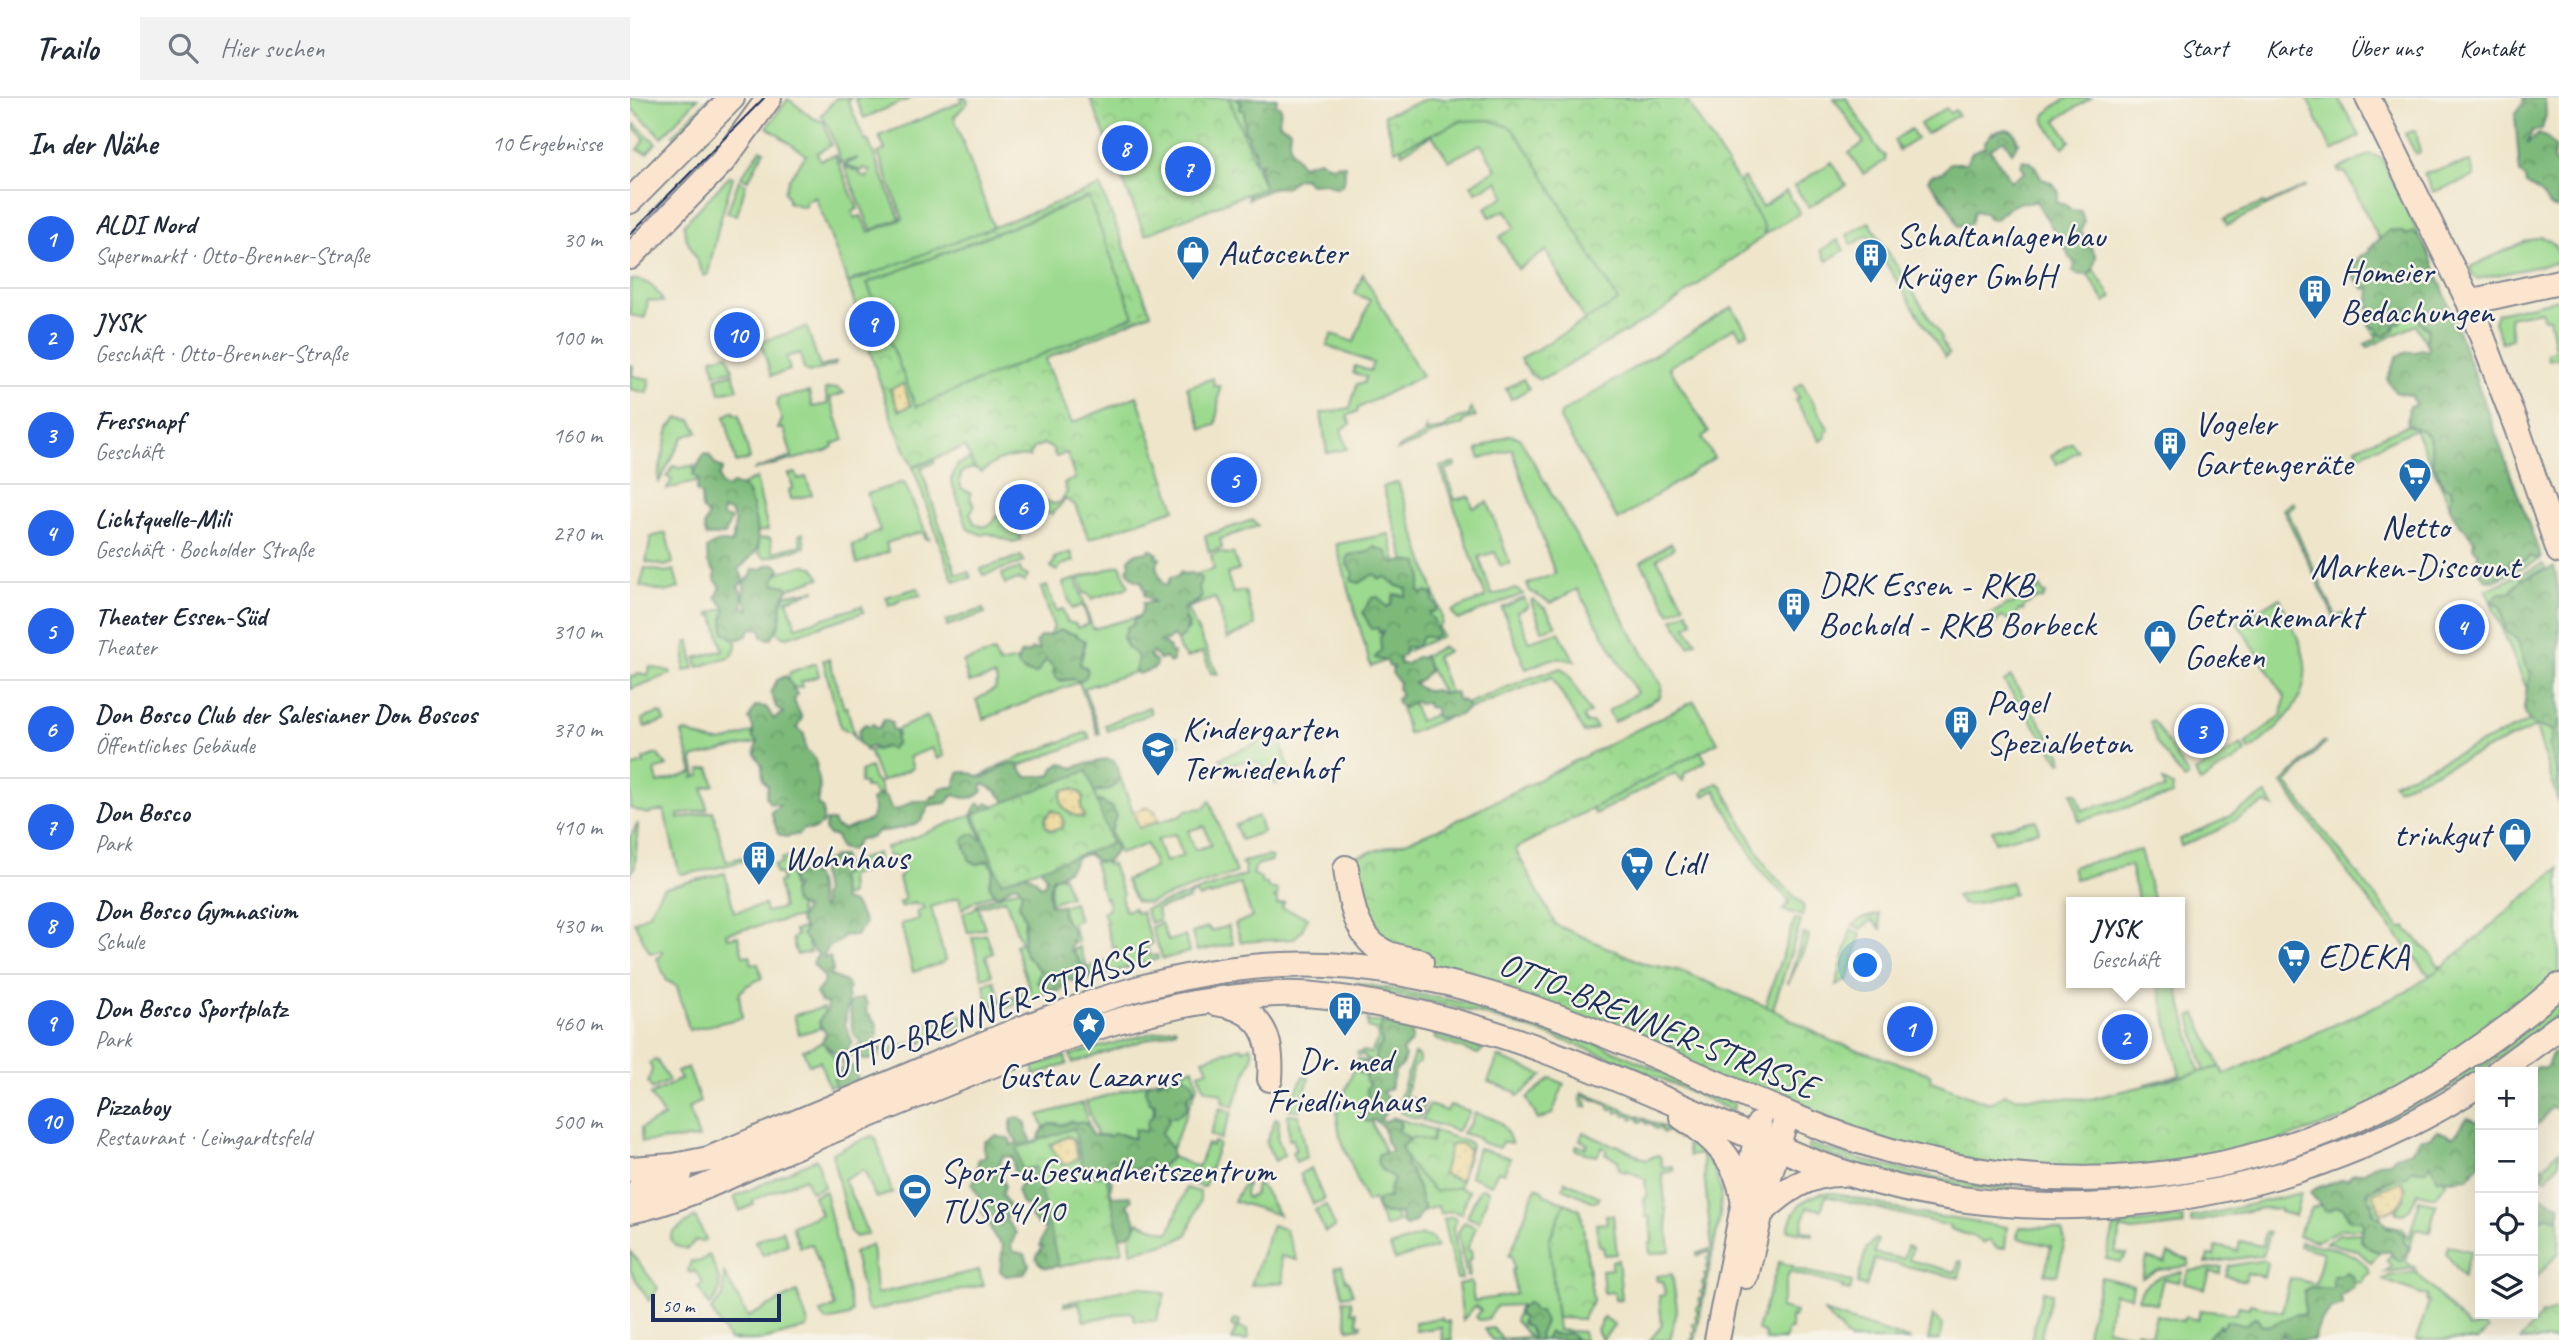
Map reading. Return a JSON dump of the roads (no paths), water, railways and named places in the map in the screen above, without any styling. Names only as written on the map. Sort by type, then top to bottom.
[{"type":"street","points":[[630,201],[732,98]]},
{"type":"street","points":[[630,257],[729,155],[769,98]]},
{"type":"street","points":[[2368,98],[2469,302],[2517,428],[2559,551]]},
{"type":"street","points":[[2469,302],[2559,282]]},
{"type":"street","points":[[1346,868],[1352,910],[1363,931],[1378,948],[1392,956],[1470,974],[1525,1004]]},
{"type":"street","name":"OTTO-BRENNER-STRASSE","points":[[630,1169],[674,1166],[709,1159],[828,1107],[1065,1011],[1114,994],[1191,975],[1255,966],[1329,965],[1434,979],[1525,1004],[1599,1031],[1787,1114],[1886,1149],[1967,1170],[2064,1179],[2177,1173],[2262,1155],[2308,1140],[2366,1115],[2450,1068],[2509,1027],[2559,986]]},
{"type":"street","name":"OTTO-BRENNER-STRASSE","points":[[630,1211],[688,1194],[876,1112],[1077,1032],[1124,1017],[1198,1002],[1284,994],[1376,1003],[1479,1027],[1592,1068],[1767,1143],[1856,1176],[1939,1195],[2015,1204],[2080,1206],[2170,1199],[2246,1184],[2343,1154],[2400,1129],[2475,1087]]},
{"type":"street","points":[[1198,1002],[1220,1003],[1233,1007],[1246,1012],[1256,1021],[1269,1041],[1270,1079]]},
{"type":"street","points":[[2505,1067],[2559,1027]]},
{"type":"street","points":[[1592,1068],[1673,1112],[1712,1139],[1737,1175],[1752,1209],[1731,1340]]},
{"type":"street","points":[[1717,1340],[1767,1143],[1763,1103]]},
{"type":"street","points":[[1767,1143],[1787,1114]]},
{"type":"street","points":[[630,1197],[639,1190],[675,1177],[709,1159]]},
{"type":"street","points":[[1752,1209],[1811,1178],[1834,1174],[1856,1176]]},
{"type":"tram line","points":[[630,234],[764,98]]},
{"type":"place","name":"Don Bosco Gymnasium","points":[[1125,148]]},
{"type":"place","name":"Don Bosco","points":[[1188,169]]},
{"type":"place","name":"Autocenter","points":[[1193,282]]},
{"type":"place","name":"Schaltanlagenbau Krüger GmbH","points":[[1871,285]]},
{"type":"place","name":"Homeier Bedachungen","points":[[2315,321]]},
{"type":"place","name":"Don Bosco Sportplatz","points":[[872,324]]},
{"type":"place","name":"Pizzaboy","points":[[737,335]]},
{"type":"place","name":"Vogeler Gartengeräte","points":[[2170,473]]},
{"type":"place","name":"Theater Essen-Süd","points":[[1234,480]]},
{"type":"place","name":"Netto Marken-Discount","points":[[2415,504]]},
{"type":"place","name":"Don Bosco Club der Salesianer Don Boscos","points":[[1022,507]]},
{"type":"place","name":"Lichtquelle-Mili","points":[[2462,627]]},
{"type":"place","name":"DRK Essen - RKB Bochold - RKB Borbeck","points":[[1794,634]]},
{"type":"place","name":"Getränkemarkt Goeken","points":[[2160,666]]},
{"type":"place","name":"Fressnapf","points":[[2201,731]]},
{"type":"place","name":"Pagel Spezialbeton","points":[[1961,752]]},
{"type":"place","name":"Kindergarten Termiedenhof","points":[[1158,778]]},
{"type":"place","name":"trinkgut","points":[[2515,864]]},
{"type":"place","name":"Wohnhaus","points":[[759,887]]},
{"type":"place","name":"Lidl","points":[[1637,893]]},
{"type":"place","name":"EDEKA","points":[[2294,986]]},
{"type":"place","name":"ALDI Nord","points":[[1910,1029]]},
{"type":"place","name":"JYSK","points":[[2125,1037]]},
{"type":"place","name":"Dr. med Friedlinghaus","points":[[1345,1038]]},
{"type":"place","name":"Gustav Lazarus","points":[[1089,1053]]},
{"type":"place","name":"Sport-u.Gesundheitszentrum TUS84/10","points":[[915,1220]]}]
